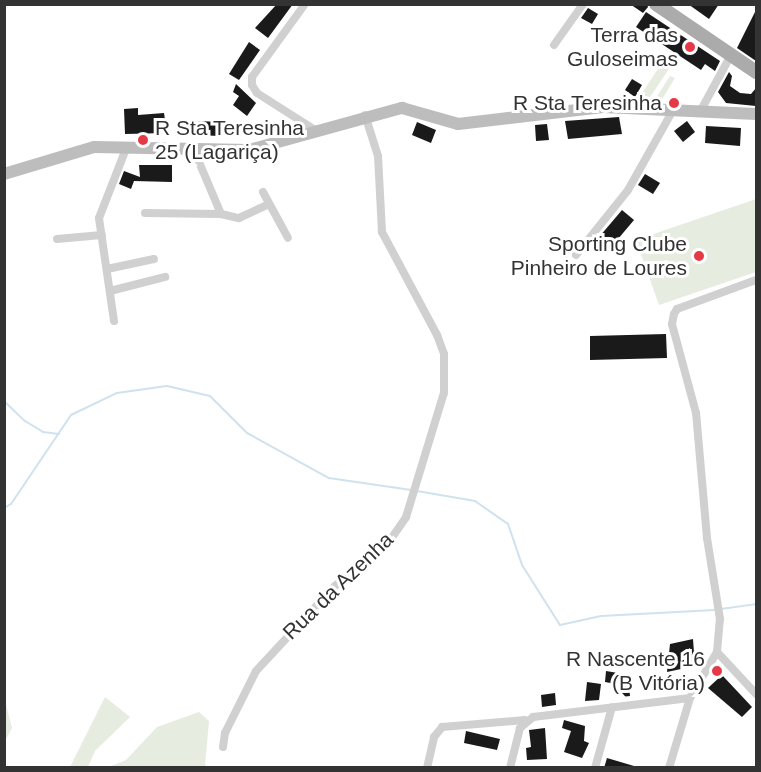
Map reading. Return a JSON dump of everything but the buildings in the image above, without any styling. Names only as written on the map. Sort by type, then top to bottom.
[{"type":"main road","points":[[656,4],[756,72]]},
{"type":"main road","points":[[4,174],[78,149],[127,146],[194,150],[249,150],[365,115],[413,109],[438,120],[458,124],[603,107],[756,114]]},
{"type":"street","points":[[305,4],[252,77],[252,85],[257,93],[315,130]]},
{"type":"street","points":[[554,45],[582,4]]},
{"type":"street","points":[[701,110],[731,55]]},
{"type":"street","points":[[576,255],[628,190],[673,110]]},
{"type":"street","name":"Rua da Azenha","points":[[224,747],[225,734],[256,671],[334,586],[386,546],[406,517],[444,393],[444,354],[437,335],[382,232],[378,156],[365,115]]},
{"type":"street","points":[[114,321],[99,218],[127,146]]},
{"type":"street","points":[[194,150],[221,214]]},
{"type":"street","points":[[262,192],[288,238]]},
{"type":"street","points":[[145,213],[221,214],[239,218],[269,204]]},
{"type":"street","points":[[57,239],[102,235]]},
{"type":"street","points":[[107,269],[154,259]]},
{"type":"street","points":[[110,291],[165,277]]},
{"type":"street","points":[[669,768],[690,698],[717,652],[720,619],[707,538],[696,413],[672,324],[677,309],[756,280]]},
{"type":"street","points":[[717,652],[756,694]]},
{"type":"street","points":[[427,768],[434,737],[442,727],[525,720],[544,714],[690,698]]},
{"type":"street","points":[[595,768],[612,707]]},
{"type":"street","points":[[510,768],[525,720]]},
{"type":"shaded area","points":[[670,51],[681,58],[679,62],[675,60],[648,100],[638,99]]},
{"type":"shaded area","points":[[670,76],[675,78],[661,101],[654,101]]},
{"type":"shaded area","name":"Sporting Clube Pinheiro de Loures","points":[[756,199],[756,272],[659,305],[636,240]]},
{"type":"shaded area","points":[[105,697],[130,717],[95,751],[88,767],[70,767]]},
{"type":"shaded area","points":[[5,701],[12,728],[4,741]]},
{"type":"shaded area","points":[[199,712],[209,721],[205,765],[208,767],[109,767],[126,760],[157,727]]},
{"type":"waterway","points":[[4,508],[11,504],[71,415],[117,393],[167,386],[210,396],[247,433],[329,478],[411,490]]},
{"type":"waterway","points":[[4,401],[25,421],[43,432],[59,434]]},
{"type":"waterway","points":[[417,491],[475,501],[508,524],[522,565],[560,625],[601,616],[715,610]]},
{"type":"waterway","points":[[721,609],[756,604]]},
{"type":"place","name":"Terra das Guloseimas","points":[[690,47]]},
{"type":"place","name":"R Sta Teresinha","points":[[674,103]]},
{"type":"place","name":"R Sta Teresinha 25 (Lagariça)","points":[[143,140]]},
{"type":"place","name":"Sporting Clube Pinheiro de Loures","points":[[699,256]]},
{"type":"place","name":"R Nascente 16 (B Vitória)","points":[[717,671]]}]
